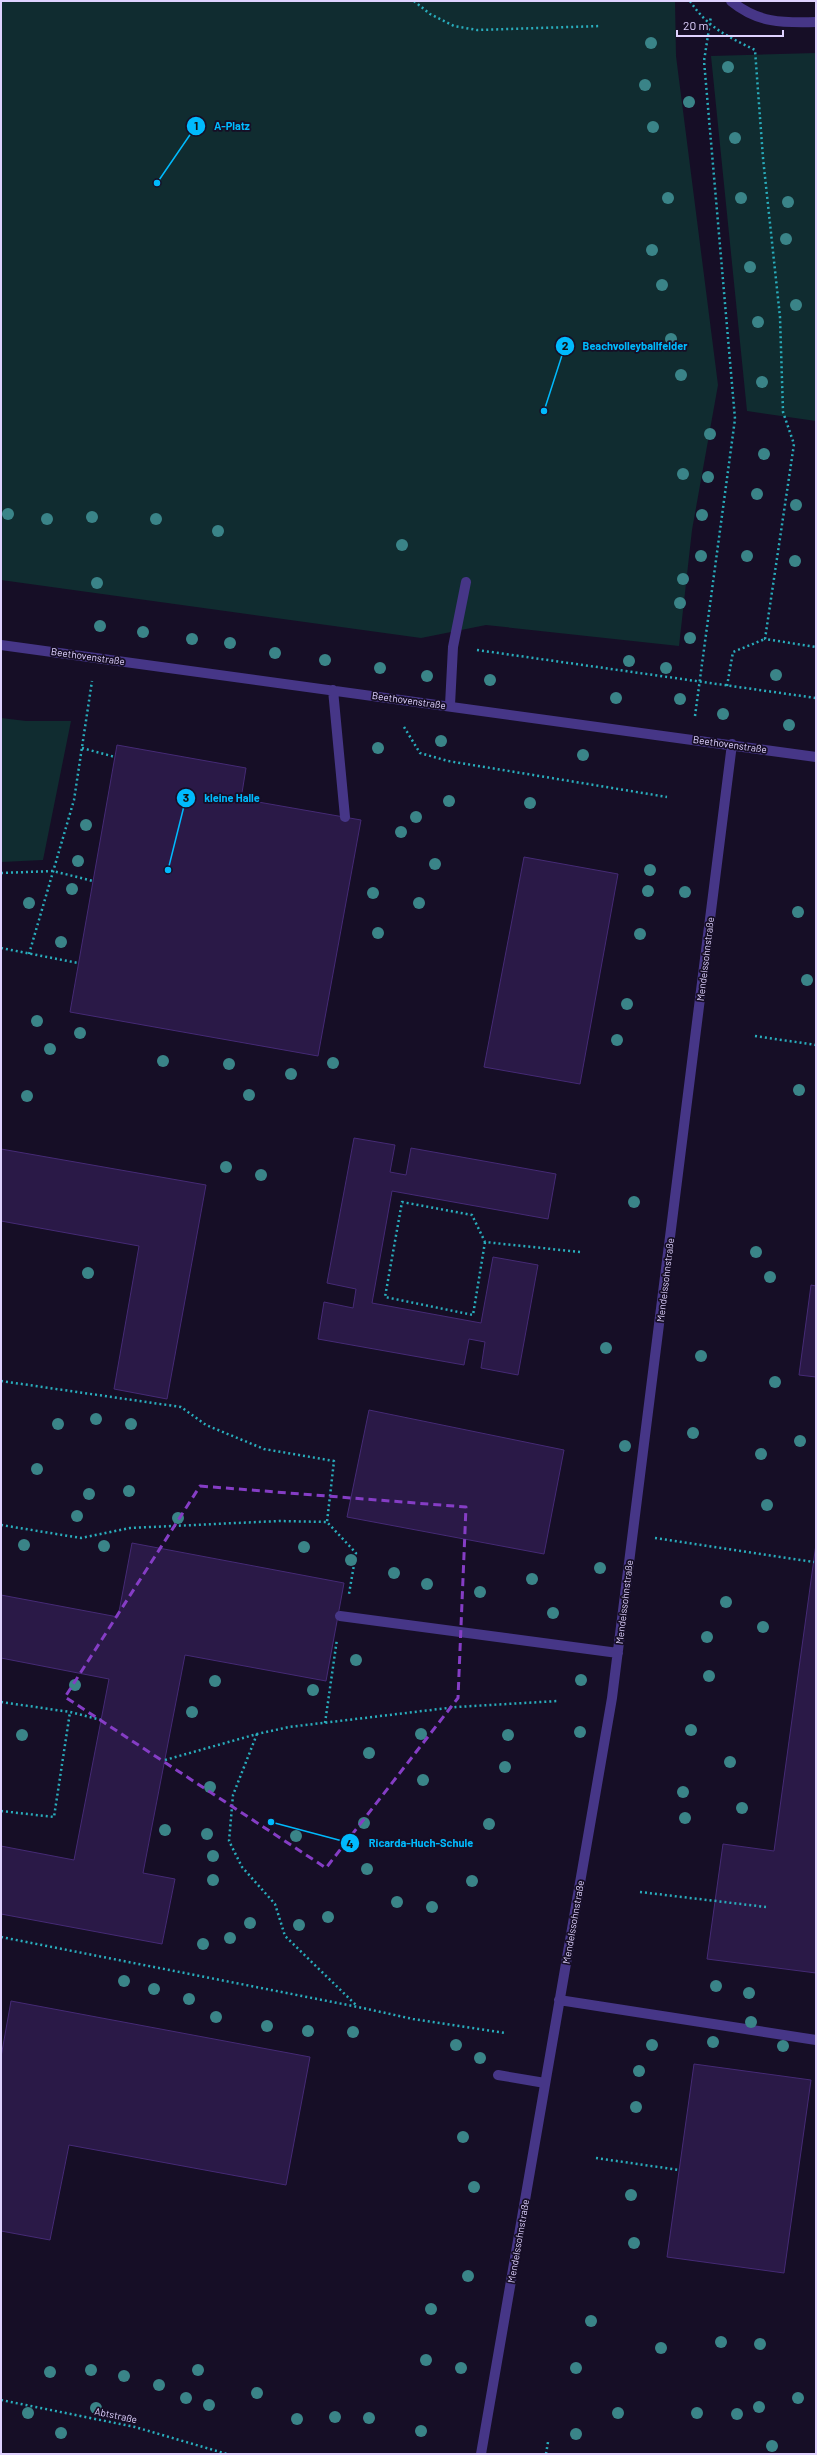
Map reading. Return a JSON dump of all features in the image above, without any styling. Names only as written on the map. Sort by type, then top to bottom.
[{"type":"street","points":[[731,1],[746,14],[765,19],[816,22]]},
{"type":"street","points":[[450,705],[453,647],[466,582]]},
{"type":"street","name":"Beethovenstraße","points":[[1,645],[816,756]]},
{"type":"street","points":[[333,690],[345,817]]},
{"type":"street","name":"Mendelssohnstraße","points":[[481,2454],[612,1698],[732,744]]},
{"type":"street","points":[[340,1616],[618,1652]]},
{"type":"street","points":[[559,2000],[816,2040]]},
{"type":"street","points":[[498,2075],[545,2083]]},
{"type":"path","points":[[414,1],[430,14],[454,26],[477,30],[600,26]]},
{"type":"path","points":[[690,1],[701,18],[710,26],[755,50],[763,158],[780,317],[783,412],[794,444],[765,639]]},
{"type":"path","points":[[693,739],[699,682],[735,419],[704,61],[712,14]]},
{"type":"path","points":[[727,686],[733,652],[765,639],[816,647]]},
{"type":"path","points":[[453,647],[816,698]]},
{"type":"path","points":[[29,954],[74,800],[96,657]]},
{"type":"path","points":[[398,726],[406,727],[420,753],[448,761],[667,797]]},
{"type":"path","points":[[82,748],[115,757]]},
{"type":"path","points":[[1,873],[53,871],[93,881]]},
{"type":"path","points":[[1,948],[78,963]]},
{"type":"path","points":[[755,1036],[816,1045]]},
{"type":"path","points":[[402,1202],[472,1215],[485,1242],[473,1315],[384,1297],[402,1202]]},
{"type":"path","points":[[485,1242],[580,1252]]},
{"type":"path","points":[[1,1381],[181,1407],[206,1425],[264,1449],[334,1461],[327,1522],[279,1521],[130,1528],[81,1538],[1,1525]]},
{"type":"path","points":[[633,1535],[814,1562]]},
{"type":"path","points":[[165,1760],[257,1734],[289,1727],[456,1707],[558,1701]]},
{"type":"path","points":[[1,1702],[70,1712],[101,1720]]},
{"type":"path","points":[[1,1811],[54,1817],[70,1712]]},
{"type":"path","points":[[257,1734],[233,1795],[229,1841],[242,1867],[275,1904],[285,1936],[358,2006]]},
{"type":"path","points":[[640,1892],[766,1907]]},
{"type":"path","points":[[1,1937],[358,2006],[413,2020],[505,2033]]},
{"type":"path","points":[[596,2158],[679,2170]]},
{"type":"path","name":"Abtstraße","points":[[1,2400],[135,2427],[226,2454]]},
{"type":"path","points":[[546,2454],[548,2442]]},
{"type":"highlighted area","points":[[200,1486],[466,1507],[458,1698],[326,1868],[65,1697]]},
{"type":"green space","points":[[1,1],[675,1],[676,56],[718,385],[692,530],[679,646],[486,625],[421,638],[1,580]]},
{"type":"green space","points":[[816,53],[816,421],[747,411],[711,56]]},
{"type":"green space","points":[[1,718],[26,721],[71,721],[43,860],[1,862]]},
{"type":"building","points":[[117,745],[246,768],[241,799],[361,820],[318,1056],[70,1012]]},
{"type":"building","points":[[524,857],[618,874],[580,1084],[484,1067]]},
{"type":"building","points":[[354,1138],[395,1145],[390,1172],[406,1175],[411,1148],[556,1174],[548,1219],[392,1191],[372,1303],[481,1323],[493,1257],[538,1265],[518,1375],[481,1368],[485,1342],[469,1339],[464,1365],[318,1339],[324,1302],[353,1308],[356,1289],[327,1283]]},
{"type":"building","points":[[1,1149],[206,1185],[167,1399],[114,1389],[139,1246],[1,1221]]},
{"type":"building","points":[[811,1285],[816,1286],[816,1377],[799,1375]]},
{"type":"building","points":[[369,1410],[564,1450],[544,1554],[347,1517]]},
{"type":"building","points":[[132,1543],[344,1583],[326,1681],[185,1655],[143,1873],[175,1879],[162,1944],[1,1914],[1,1846],[74,1860],[109,1679],[1,1658],[1,1595],[118,1617]]},
{"type":"building","points":[[816,1544],[816,1973],[707,1959],[723,1844],[774,1851]]},
{"type":"building","points":[[11,2001],[310,2057],[286,2185],[69,2145],[50,2240],[1,2231],[1,2057]]},
{"type":"building","points":[[694,2064],[811,2080],[784,2273],[667,2257]]},
{"type":"place","name":"A-Platz","points":[[157,183]]},
{"type":"place","name":"Beachvolleyballfelder","points":[[544,411]]},
{"type":"place","name":"kleine Halle","points":[[168,870]]},
{"type":"place","name":"Ricarda-Huch-Schule","points":[[271,1822]]}]
